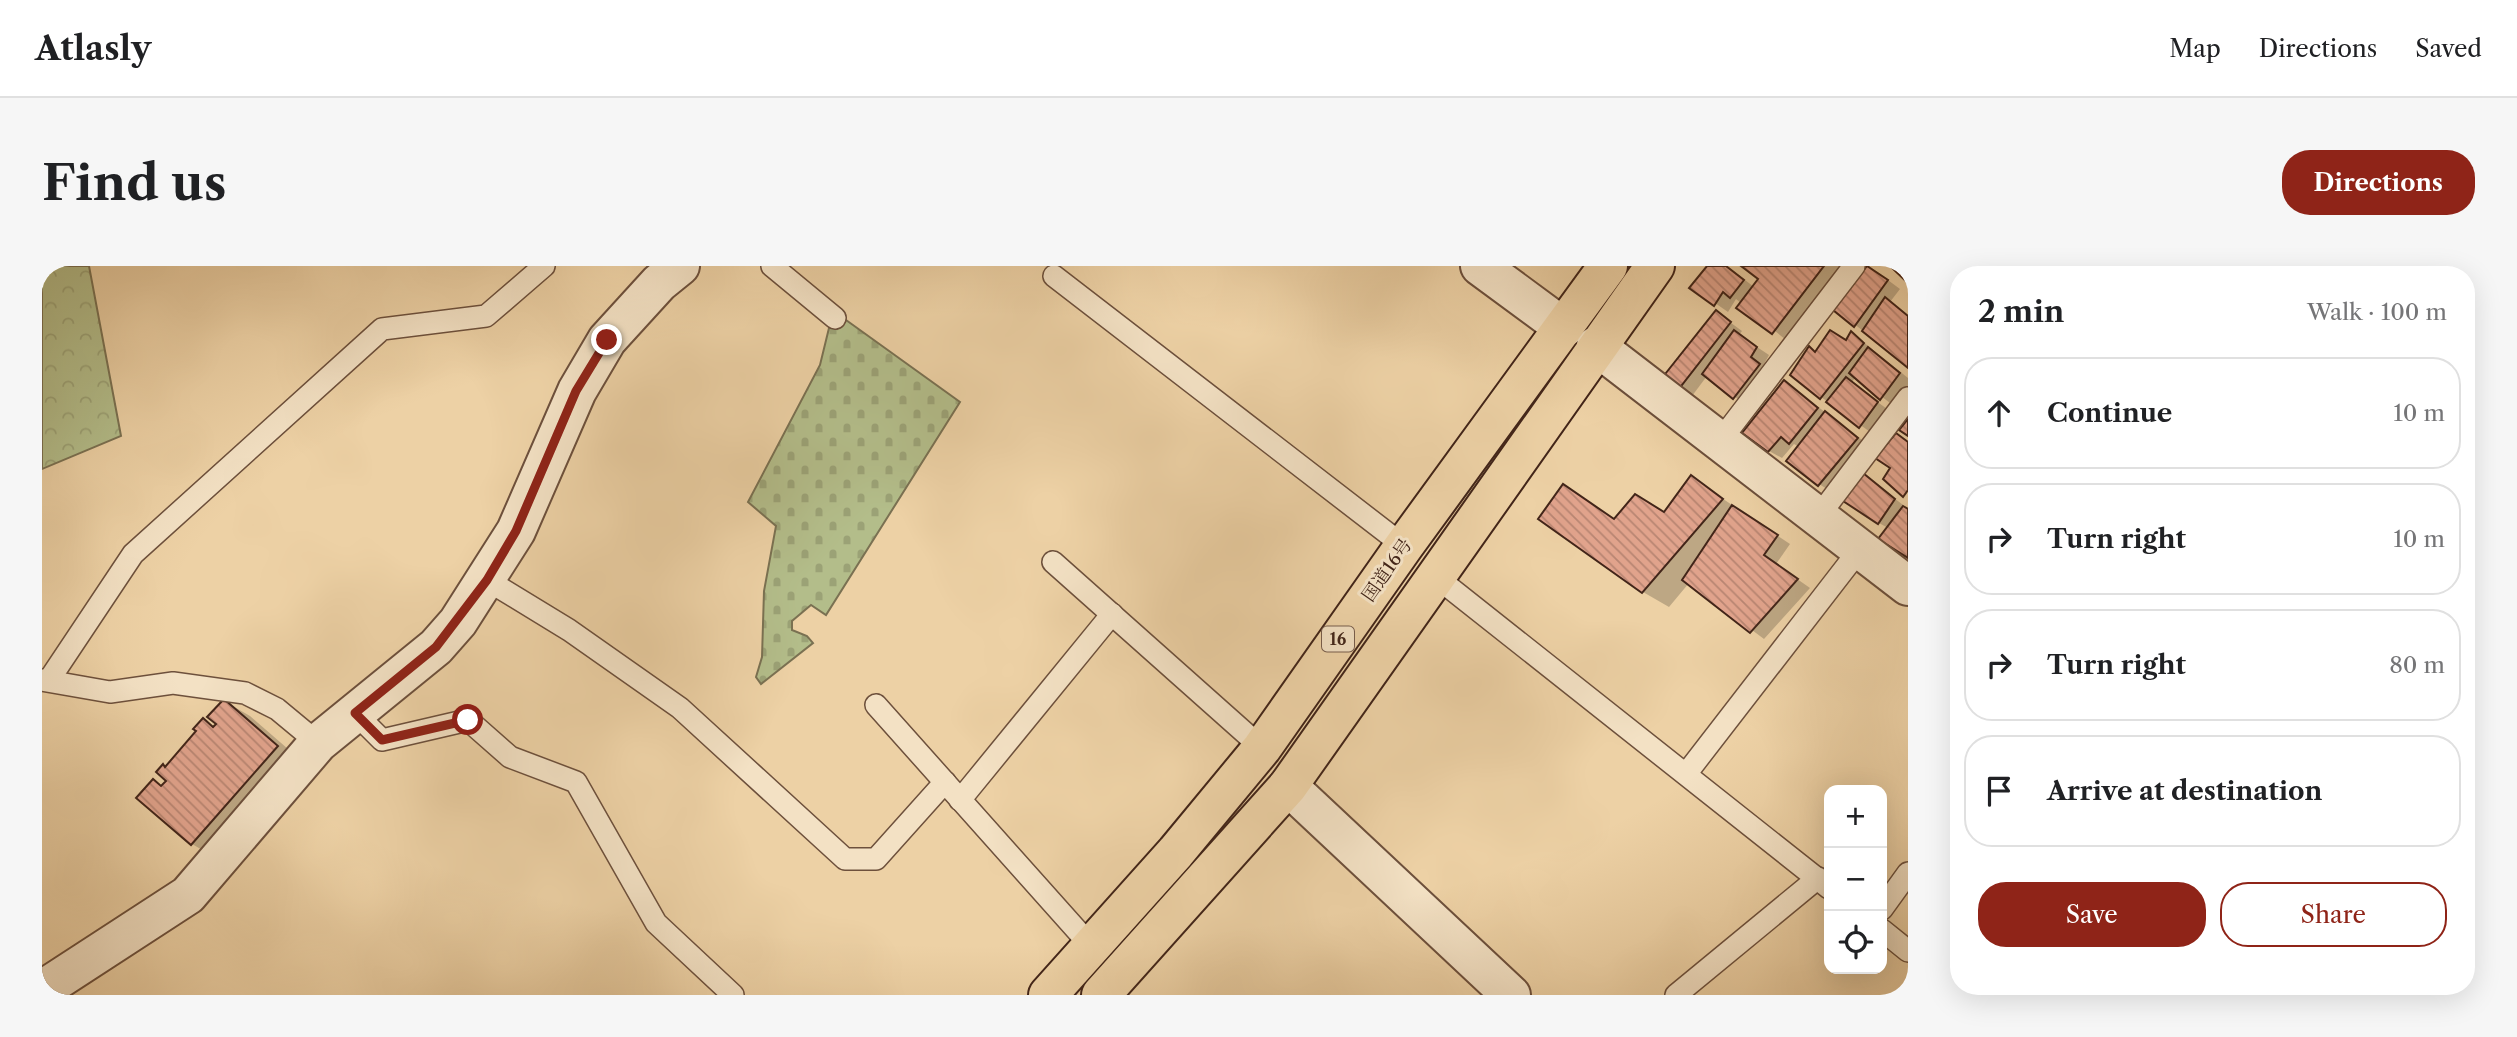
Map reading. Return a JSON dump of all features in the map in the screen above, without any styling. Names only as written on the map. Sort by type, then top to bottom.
[{"type":"highway","name":"国道16号","points":[[1117,989],[1288,786],[1435,576],[1580,337],[1608,266]]},
{"type":"highway","name":"国道16号","points":[[1048,995],[1176,852],[1262,747],[1404,546],[1580,337],[1655,266]]},
{"type":"street","points":[[42,990],[188,895],[318,743],[436,647],[487,580],[516,531],[576,391],[607,340],[659,283],[680,266]]},
{"type":"street","points":[[1480,266],[1720,441],[1908,586]]},
{"type":"street","points":[[1288,786],[1511,995]]},
{"type":"lane","points":[[318,743],[277,709],[245,693],[173,682],[110,692],[46,680],[133,554],[382,329],[486,316],[544,266]]},
{"type":"lane","points":[[772,266],[835,318]]},
{"type":"lane","points":[[1720,441],[1854,266]]},
{"type":"lane","points":[[1054,276],[1404,546]]},
{"type":"lane","points":[[1818,517],[1908,398]]},
{"type":"lane","points":[[1686,774],[1860,549]]},
{"type":"lane","points":[[1053,562],[1262,747]]},
{"type":"lane","points":[[1435,576],[1824,883],[1676,995]]},
{"type":"lane","points":[[487,580],[569,630],[680,708],[845,859],[876,859],[945,782]]},
{"type":"lane","points":[[960,800],[1112,614]]},
{"type":"lane","points":[[876,705],[1091,946]]},
{"type":"lane","points":[[355,713],[382,740],[468,720],[510,757],[576,782],[656,923],[733,995]]},
{"type":"lane","points":[[1887,902],[1908,873]]},
{"type":"lane","points":[[1887,934],[1908,951]]},
{"type":"green space","points":[[42,266],[89,266],[121,436],[42,469]]},
{"type":"green space","points":[[846,320],[960,402],[826,615],[811,605],[792,621],[792,630],[807,636],[813,643],[761,684],[756,677],[762,657],[764,591],[776,526],[748,502],[820,365],[830,324],[837,329]]},
{"type":"building","points":[[1707,266],[1726,266],[1744,280],[1730,298],[1723,292],[1714,306],[1689,288]]},
{"type":"building","points":[[1741,266],[1824,266],[1772,334],[1736,308],[1758,279]]},
{"type":"building","points":[[1867,266],[1888,280],[1854,327],[1833,310]]},
{"type":"building","points":[[1890,266],[1908,266],[1908,283]]},
{"type":"building","points":[[1885,297],[1908,316],[1908,368],[1862,331]]},
{"type":"building","points":[[1716,310],[1731,322],[1678,390],[1662,378]]},
{"type":"building","points":[[1734,330],[1757,347],[1751,357],[1760,364],[1733,399],[1702,374]]},
{"type":"building","points":[[1830,330],[1846,340],[1851,331],[1864,343],[1820,399],[1790,375],[1809,346],[1815,352]]},
{"type":"building","points":[[1868,347],[1900,373],[1880,400],[1849,373]]},
{"type":"building","points":[[1846,377],[1878,402],[1859,428],[1826,402]]},
{"type":"building","points":[[1784,380],[1818,408],[1789,444],[1781,437],[1768,452],[1742,433]]},
{"type":"building","points":[[1825,411],[1858,438],[1818,486],[1786,461]]},
{"type":"building","points":[[1908,419],[1908,436],[1899,430]]},
{"type":"building","points":[[1896,433],[1908,442],[1908,490],[1903,497],[1883,479],[1890,468],[1875,458]]},
{"type":"building","points":[[1863,473],[1895,499],[1878,524],[1843,501]]},
{"type":"building","points":[[1691,475],[1723,499],[1642,593],[1538,519],[1563,484],[1614,519],[1635,494],[1664,512]]},
{"type":"building","points":[[1732,505],[1778,535],[1764,555],[1798,579],[1750,633],[1682,580]]},
{"type":"building","points":[[1903,506],[1908,509],[1908,558],[1878,539]]},
{"type":"building","points":[[224,699],[278,746],[191,845],[136,798],[153,779],[161,786],[166,781],[156,772],[163,764],[165,767],[196,731],[193,729],[203,718],[213,727],[216,724],[207,717]]},
{"type":"route","points":[[468,720],[382,740],[355,713],[436,647],[458,622],[487,580],[516,531],[576,391],[607,340]]}]
